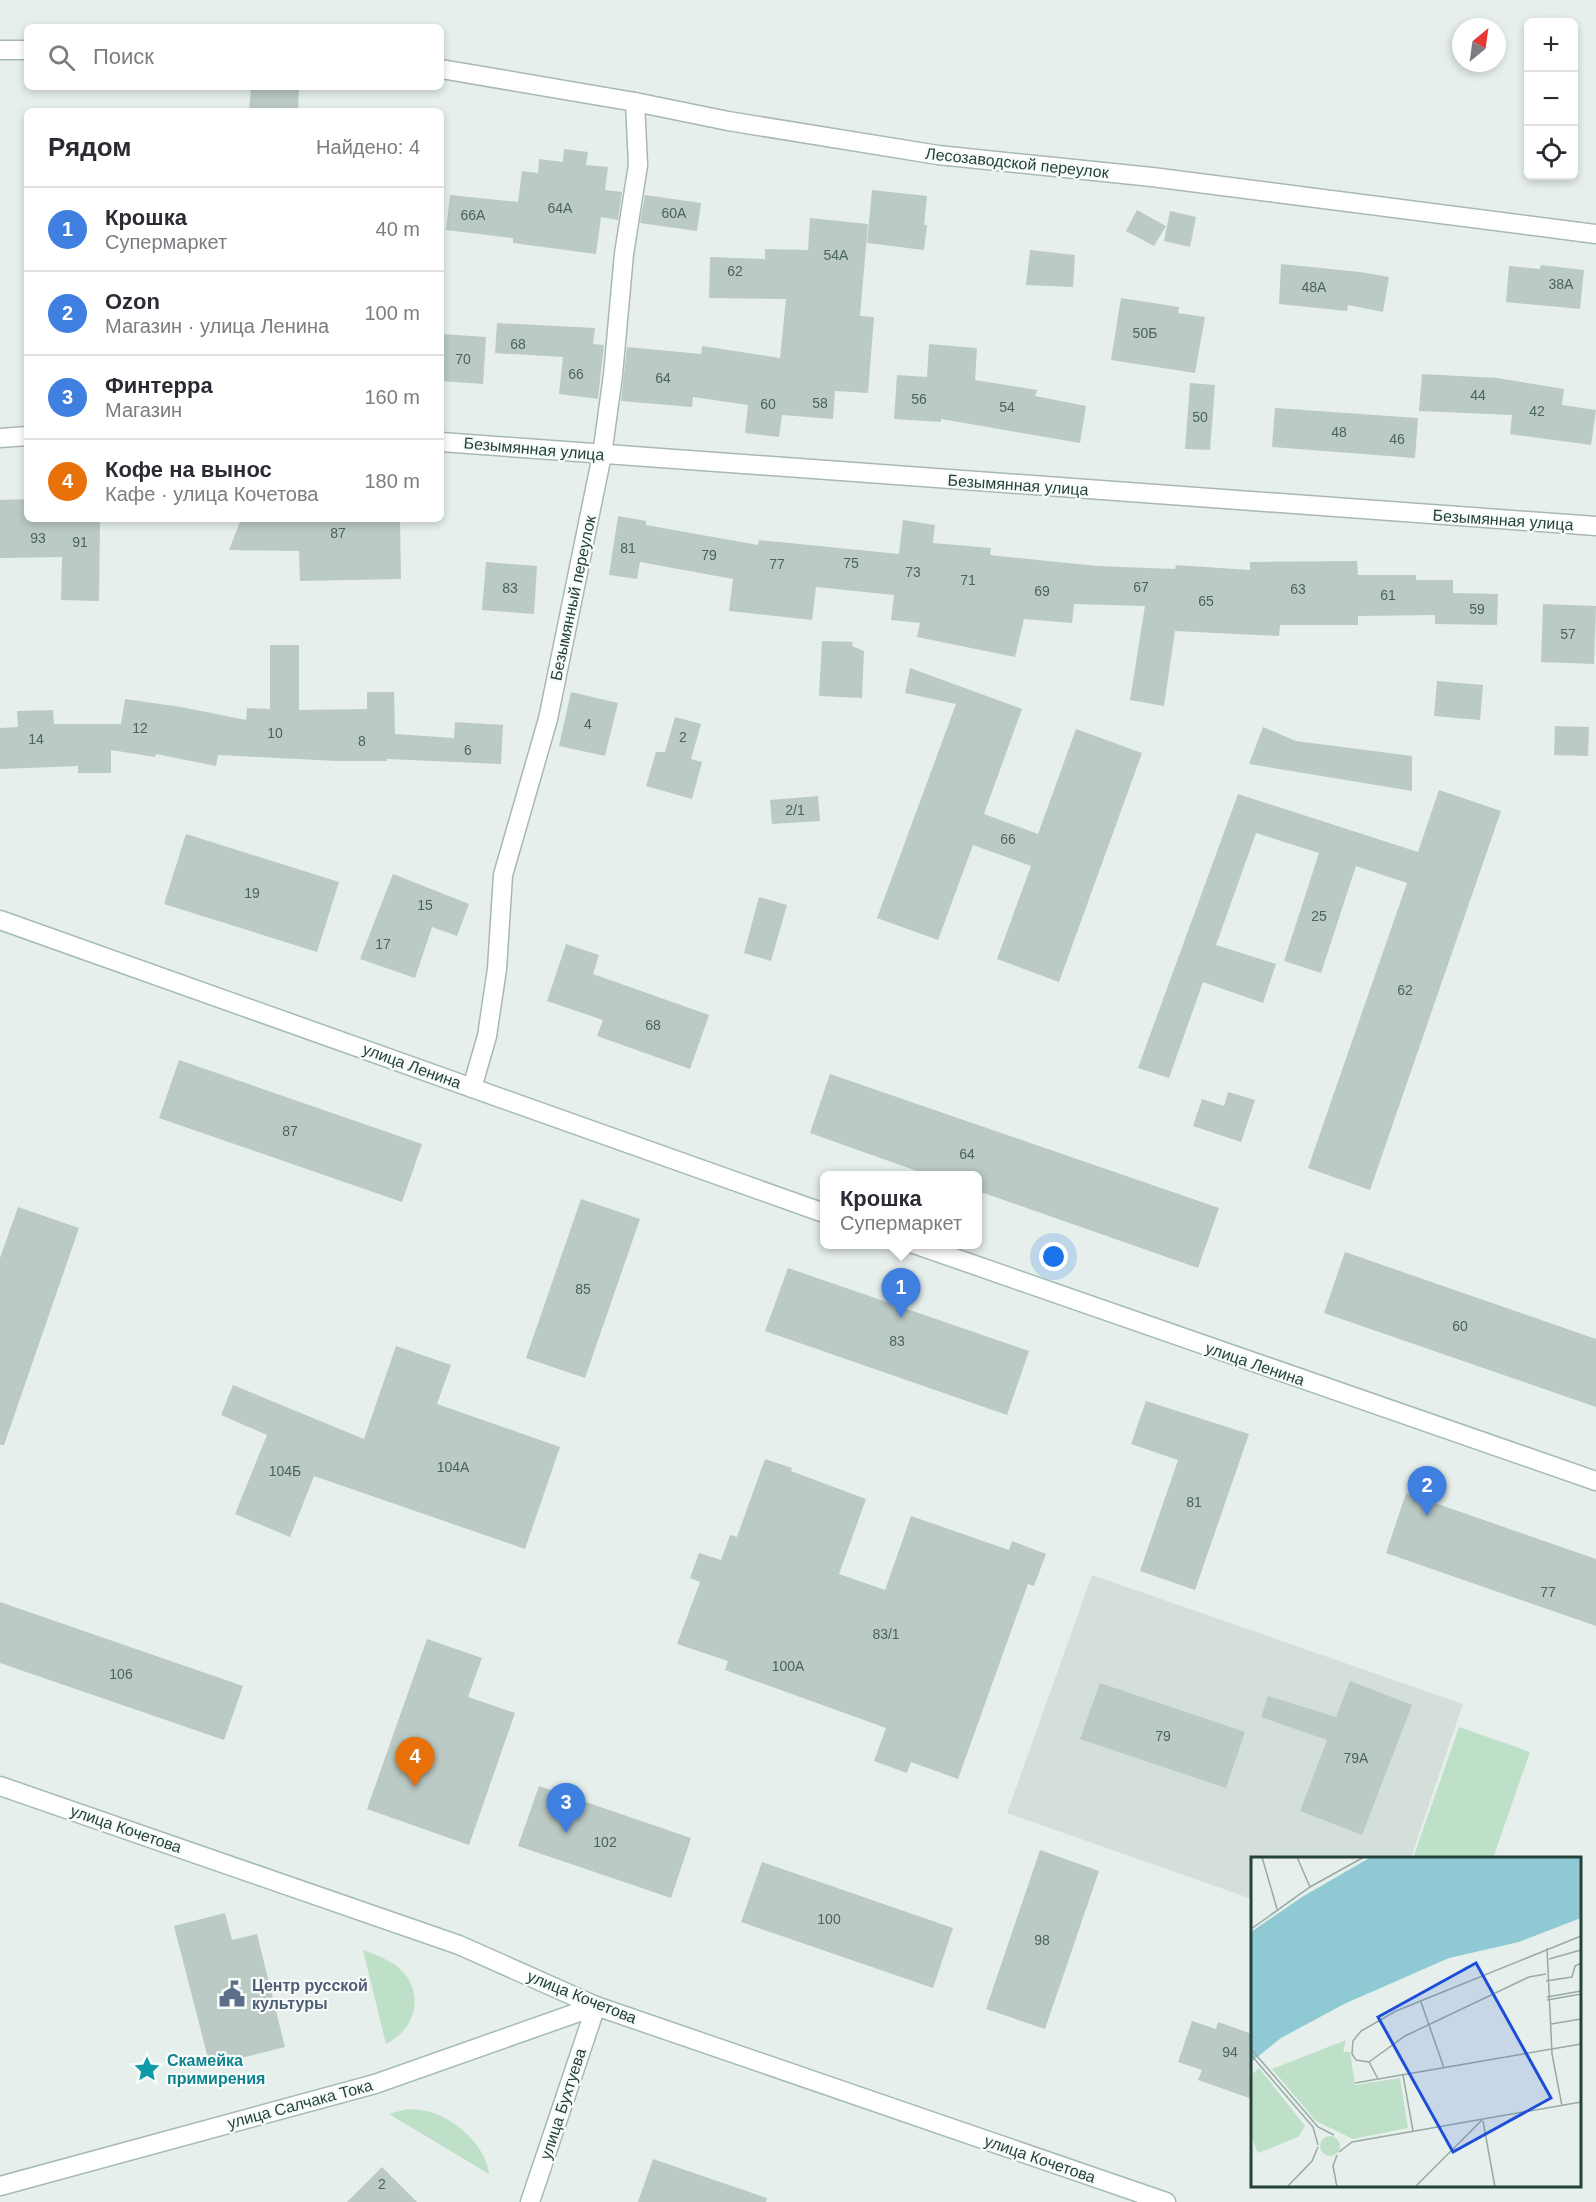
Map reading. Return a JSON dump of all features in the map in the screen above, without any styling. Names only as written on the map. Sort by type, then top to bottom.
[{"type":"street","points":[[0,50],[24,50]]},
{"type":"street","name":"Лесозаводской переулок","points":[[444,70],[635,102],[728,121],[938,155],[1152,177],[1596,234]]},
{"type":"street","name":"Безымянный переулок","points":[[472,1088],[488,1036],[497,969],[503,874],[548,718],[602,455],[614,375],[624,254],[638,165],[635,102]]},
{"type":"street","points":[[0,438],[24,436]]},
{"type":"street","name":"Безымянная улица","points":[[444,442],[1596,526]]},
{"type":"street","name":"улица Ленина","points":[[0,920],[820,1211]]},
{"type":"street","name":"улица Ленина","points":[[926,1249],[1596,1481]]},
{"type":"street","name":"улица Кочетова","points":[[0,1786],[459,1945],[596,2006],[1166,2202]]},
{"type":"street","name":"улица Салчака Тока","points":[[0,2186],[375,2084],[596,2006]]},
{"type":"street","name":"улица Бухтуева","points":[[530,2202],[596,2006]]},
{"type":"shaded area","points":[[1092,1575],[1463,1704],[1411,1857],[1251,1857],[1251,1899],[1007,1813]]},
{"type":"green space","points":[[1459,1727],[1530,1752],[1493,1857],[1413,1857]]},
{"type":"green space","points":[[363,1950],[398,1967],[412,1987],[414,2006],[408,2024],[395,2039],[386,2044]]},
{"type":"green space","points":[[407,2109],[424,2110],[437,2114],[457,2126],[467,2134],[482,2153],[489,2174],[389,2114]]},
{"type":"building","points":[[251,90],[299,90],[298,108],[249,108]]},
{"type":"building","points":[[564,149],[588,152],[586,165],[608,167],[605,190],[622,192],[618,220],[601,217],[596,254],[513,243],[513,238],[446,230],[450,195],[518,202],[522,171],[538,173],[539,159],[563,162]]},
{"type":"building","points":[[872,190],[927,196],[924,250],[867,243]]},
{"type":"building","points":[[645,195],[701,203],[697,231],[640,223]]},
{"type":"building","points":[[1137,210],[1166,226],[1154,246],[1126,231]]},
{"type":"building","points":[[1170,211],[1196,217],[1190,247],[1164,241]]},
{"type":"building","points":[[810,218],[868,224],[860,316],[874,317],[868,393],[835,391],[833,419],[782,415],[779,437],[745,433],[748,405],[693,397],[692,407],[621,401],[627,347],[701,354],[702,346],[780,358],[786,299],[709,298],[710,257],[765,259],[765,249],[808,250]]},
{"type":"building","points":[[1030,250],[1075,255],[1073,287],[1026,285]]},
{"type":"building","points":[[1281,264],[1389,277],[1383,312],[1348,305],[1347,311],[1279,304]]},
{"type":"building","points":[[1541,265],[1584,270],[1580,309],[1506,302],[1509,266],[1540,269]]},
{"type":"building","points":[[1121,298],[1179,307],[1178,313],[1205,317],[1195,373],[1111,360]]},
{"type":"building","points":[[497,323],[595,328],[593,344],[604,345],[598,399],[559,394],[563,357],[495,353]]},
{"type":"building","points":[[444,334],[486,337],[483,384],[444,381]]},
{"type":"building","points":[[929,344],[977,348],[975,380],[1037,390],[1035,396],[1086,406],[1080,443],[941,419],[941,422],[894,419],[897,375],[927,377]]},
{"type":"building","points":[[1422,374],[1497,378],[1564,389],[1562,405],[1596,410],[1591,445],[1510,434],[1512,415],[1419,411]]},
{"type":"building","points":[[1190,383],[1215,385],[1210,450],[1185,449]]},
{"type":"building","points":[[1275,408],[1418,418],[1415,458],[1272,447]]},
{"type":"building","points":[[24,499],[24,522],[100,522],[99,601],[61,600],[62,557],[0,558],[0,500]]},
{"type":"building","points":[[618,516],[646,521],[646,525],[758,545],[759,540],[899,554],[903,520],[935,525],[933,543],[991,548],[990,555],[1097,566],[1175,569],[1176,565],[1250,570],[1250,562],[1357,561],[1358,575],[1416,575],[1416,580],[1453,580],[1453,593],[1498,594],[1497,625],[1435,624],[1435,615],[1358,616],[1358,625],[1280,625],[1279,636],[1175,631],[1164,706],[1130,700],[1145,606],[1074,604],[1072,623],[1024,619],[1015,657],[917,637],[920,623],[891,620],[894,595],[816,587],[812,620],[729,611],[733,579],[640,562],[637,579],[609,575]]},
{"type":"building","points":[[240,522],[400,522],[401,579],[300,581],[299,551],[229,550]]},
{"type":"building","points":[[486,562],[537,566],[534,614],[482,610]]},
{"type":"building","points":[[1543,604],[1596,606],[1594,664],[1541,662]]},
{"type":"building","points":[[822,641],[853,642],[852,646],[864,651],[862,698],[819,696]]},
{"type":"building","points":[[270,645],[299,645],[299,710],[367,709],[367,692],[394,692],[395,734],[454,738],[455,722],[503,725],[501,764],[387,759],[387,761],[337,761],[218,755],[216,766],[156,754],[155,757],[111,750],[111,773],[78,773],[78,766],[0,769],[0,728],[18,727],[17,711],[53,710],[54,724],[121,724],[125,699],[246,720],[247,708],[270,709]]},
{"type":"building","points":[[910,668],[1022,709],[984,814],[1038,834],[1076,729],[1142,753],[1059,982],[997,959],[1031,866],[973,845],[938,940],[877,918],[956,704],[905,693]]},
{"type":"building","points":[[1437,681],[1483,685],[1480,720],[1434,716]]},
{"type":"building","points":[[571,692],[618,703],[605,756],[559,746]]},
{"type":"building","points":[[675,717],[701,724],[691,759],[702,762],[692,799],[646,786],[656,752],[665,752]]},
{"type":"building","points":[[1555,726],[1589,727],[1588,756],[1554,755]]},
{"type":"building","points":[[1263,727],[1296,741],[1412,756],[1412,791],[1249,764]]},
{"type":"building","points":[[1439,790],[1501,811],[1370,1190],[1308,1168],[1407,883],[1356,866],[1321,973],[1284,961],[1319,853],[1256,833],[1216,945],[1276,964],[1263,1003],[1203,982],[1169,1078],[1138,1068],[1238,794],[1418,852]]},
{"type":"building","points":[[818,796],[820,821],[772,824],[770,800]]},
{"type":"building","points":[[186,834],[339,882],[317,952],[164,904]]},
{"type":"building","points":[[393,874],[469,904],[457,936],[432,927],[415,978],[360,959]]},
{"type":"building","points":[[759,897],[787,905],[771,961],[744,953]]},
{"type":"building","points":[[566,944],[599,955],[593,974],[709,1015],[690,1069],[597,1036],[603,1020],[547,1001]]},
{"type":"building","points":[[179,1060],[422,1144],[402,1202],[159,1118]]},
{"type":"building","points":[[830,1074],[1219,1208],[1198,1268],[982,1192],[982,1171],[917,1171],[810,1133]]},
{"type":"building","points":[[1228,1092],[1255,1100],[1241,1142],[1193,1126],[1202,1099],[1224,1106]]},
{"type":"building","points":[[581,1199],[640,1219],[585,1378],[526,1358]]},
{"type":"building","points":[[18,1207],[79,1228],[4,1445],[0,1445],[0,1258]]},
{"type":"building","points":[[1345,1252],[1596,1339],[1596,1407],[1324,1313]]},
{"type":"building","points":[[788,1268],[1029,1351],[1007,1415],[765,1331]]},
{"type":"building","points":[[396,1346],[451,1365],[437,1404],[560,1447],[525,1549],[314,1476],[290,1537],[235,1514],[267,1435],[221,1415],[233,1385],[364,1439]]},
{"type":"building","points":[[1146,1401],[1249,1434],[1195,1590],[1140,1571],[1178,1460],[1131,1444]]},
{"type":"building","points":[[765,1459],[866,1499],[839,1574],[885,1590],[911,1516],[1009,1550],[1012,1541],[1046,1554],[1034,1586],[1028,1584],[958,1779],[911,1762],[907,1773],[874,1761],[886,1728],[725,1670],[728,1661],[677,1644],[700,1582],[690,1578],[699,1553],[721,1560],[730,1535],[737,1537]]},
{"type":"building","points":[[1406,1493],[1596,1559],[1596,1626],[1386,1553]]},
{"type":"building","points":[[0,1602],[243,1686],[224,1740],[0,1663]]},
{"type":"building","points":[[427,1639],[482,1658],[468,1697],[515,1713],[469,1845],[367,1809]]},
{"type":"building","points":[[1350,1681],[1412,1705],[1362,1835],[1300,1811],[1327,1740],[1261,1717],[1268,1696],[1336,1717]]},
{"type":"building","points":[[1100,1683],[1245,1732],[1226,1788],[1080,1739]]},
{"type":"building","points":[[539,1786],[691,1838],[671,1898],[518,1846]]},
{"type":"building","points":[[1040,1850],[1099,1871],[1045,2029],[986,2009]]},
{"type":"building","points":[[762,1862],[953,1928],[933,1988],[741,1922]]},
{"type":"building","name":"Центр русской культуры","points":[[225,1913],[232,1940],[257,1934],[285,2047],[210,2066],[174,1926]]},
{"type":"building","points":[[1192,2021],[1216,2029],[1218,2022],[1251,2034],[1251,2099],[1198,2080],[1202,2070],[1178,2062]]},
{"type":"building","points":[[653,2159],[767,2198],[766,2202],[638,2202]]},
{"type":"building","points":[[382,2167],[417,2202],[347,2202]]},
{"type":"place","name":"Крошка","points":[[901,1318]]},
{"type":"place","name":"Ozon","points":[[1427,1516]]},
{"type":"place","name":"Кофе на вынос","points":[[415,1787]]},
{"type":"place","name":"Финтерра","points":[[566,1833]]},
{"type":"place","name":"Центр русской культуры","points":[[232,1994]]},
{"type":"place","name":"Скамейка примирения","points":[[147,2069]]}]
